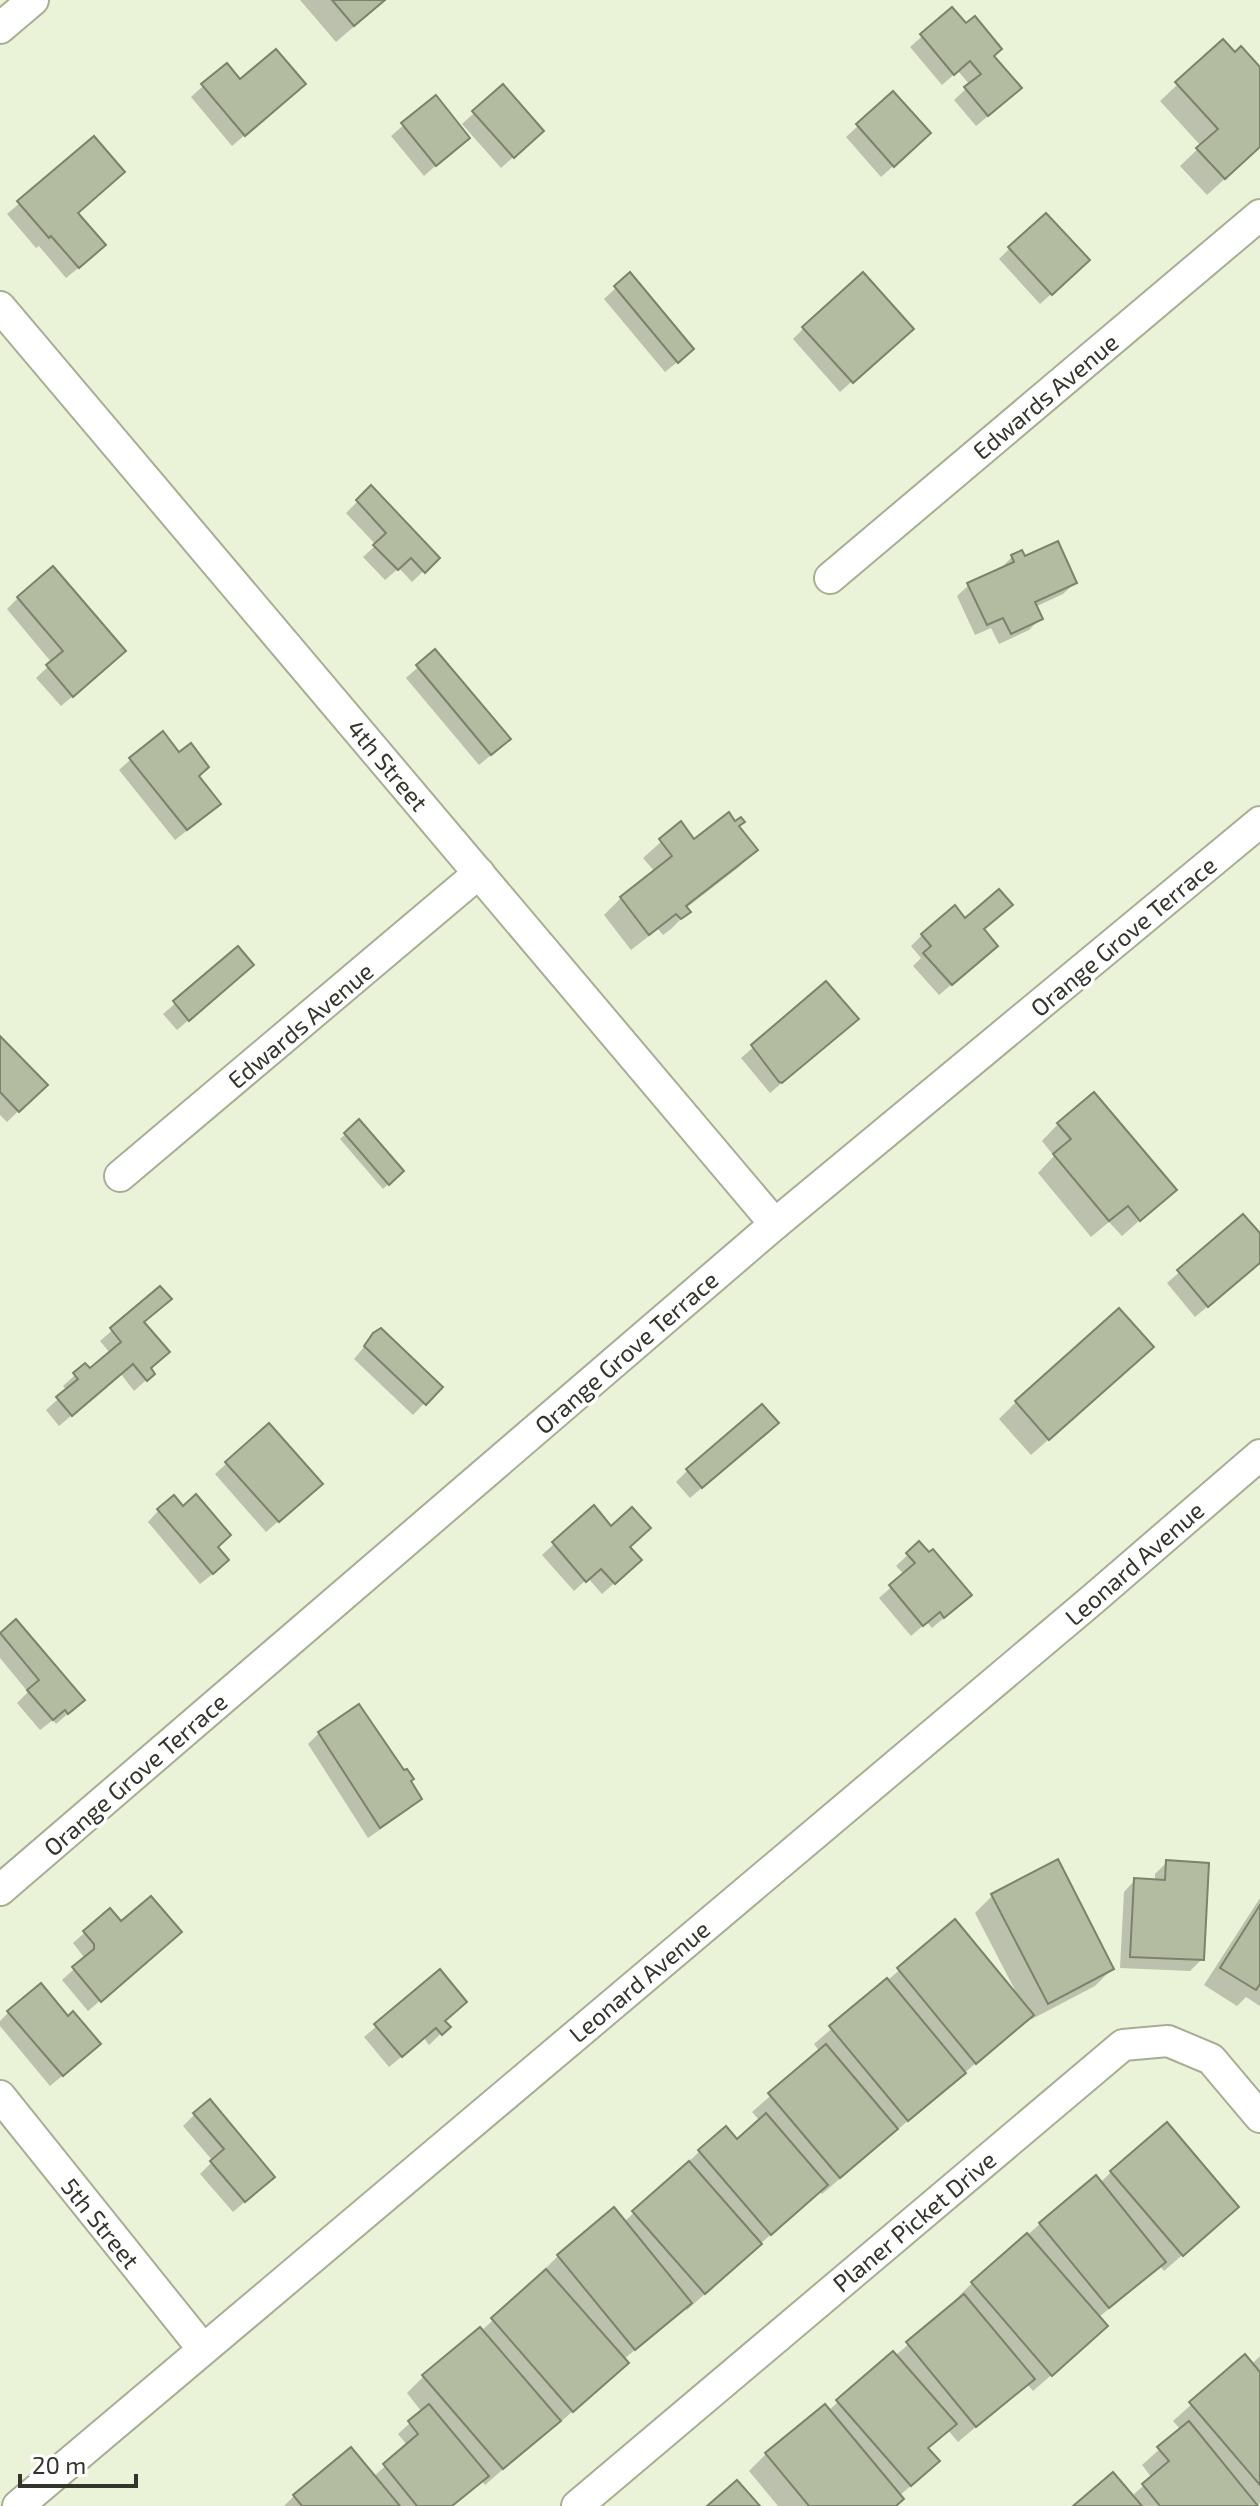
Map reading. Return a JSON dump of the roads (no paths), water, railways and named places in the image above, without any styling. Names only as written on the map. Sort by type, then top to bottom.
[{"type":"street","points":[[0,28],[33,0]]},
{"type":"street","name":"Edwards Avenue","points":[[830,578],[1260,215]]},
{"type":"street","name":"4th Street","points":[[0,307],[775,1224]]},
{"type":"street","name":"Orange Grove Terrace","points":[[0,1890],[775,1224],[1260,822]]},
{"type":"street","name":"Edwards Avenue","points":[[120,1176],[479,873]]},
{"type":"street","name":"Leonard Avenue","points":[[18,2506],[1260,1455]]},
{"type":"street","name":"Planer Picket Drive","points":[[577,2506],[1123,2045],[1168,2041],[1211,2059],[1260,2117]]},
{"type":"street","name":"5th Street","points":[[0,2096],[203,2349]]}]
